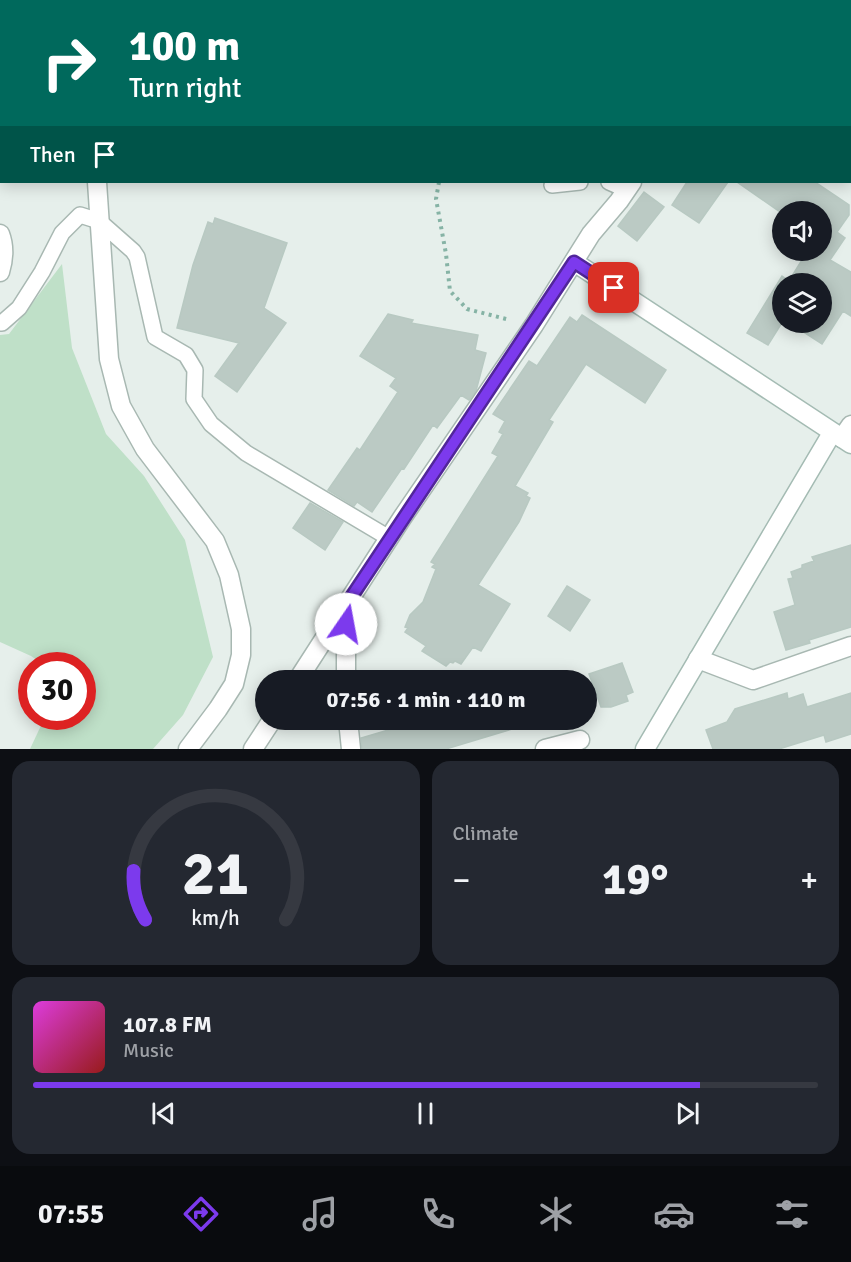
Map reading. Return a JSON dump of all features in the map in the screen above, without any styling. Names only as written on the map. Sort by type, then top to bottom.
[{"type":"street","points":[[97,183],[109,359],[121,406],[145,449],[215,541],[229,575],[241,628],[241,655],[234,684],[188,749]]},
{"type":"street","points":[[304,670],[389,538],[534,324],[591,234],[630,186]]},
{"type":"street","points":[[0,234],[4,244],[0,272]]},
{"type":"street","points":[[574,262],[844,435],[698,659],[645,749]]},
{"type":"street","points":[[346,605],[346,670]]},
{"type":"street","points":[[698,659],[753,680],[851,646]]},
{"type":"street","points":[[253,749],[265,730]]},
{"type":"street","points":[[349,730],[351,749]]},
{"type":"street","points":[[545,749],[580,740]]},
{"type":"lane","points":[[552,185],[570,183]]},
{"type":"lane","points":[[614,183],[630,186]]},
{"type":"lane","points":[[0,323],[19,308],[63,233],[80,215],[99,220],[137,257],[155,337],[186,355],[195,370],[194,399],[211,424],[246,453],[389,538]]},
{"type":"path","points":[[439,183],[436,199],[450,291],[467,309],[534,324]]},
{"type":"green space","points":[[62,264],[72,348],[106,434],[144,476],[185,540],[213,657],[183,715],[153,749],[30,749],[39,730],[96,730],[96,652],[22,652],[0,642],[0,335],[9,334]]},
{"type":"building","points":[[686,183],[727,183],[699,223],[672,205]]},
{"type":"building","points":[[738,183],[816,183],[849,205],[849,215],[837,232],[845,238],[832,257],[832,201],[772,201],[772,206]]},
{"type":"building","points":[[644,192],[664,207],[637,241],[618,226]]},
{"type":"building","points":[[215,218],[287,243],[264,308],[286,323],[237,392],[215,376],[239,343],[177,328],[193,265],[208,222],[213,224]]},
{"type":"building","points":[[801,261],[832,261],[851,272],[851,316],[843,311],[832,328],[832,273],[794,273]]},
{"type":"building","points":[[772,292],[772,333],[776,333],[768,345],[747,333]]},
{"type":"building","points":[[388,314],[413,320],[411,323],[478,335],[475,350],[486,353],[476,391],[469,400],[461,395],[437,428],[433,425],[372,512],[357,502],[354,506],[328,490],[357,448],[360,450],[398,392],[390,386],[396,378],[360,356]]},
{"type":"building","points":[[582,315],[666,370],[645,403],[586,364],[549,420],[553,422],[515,486],[528,493],[526,496],[530,498],[519,522],[478,585],[510,604],[481,651],[473,647],[461,664],[455,661],[446,666],[422,651],[426,646],[405,632],[408,628],[405,627],[410,615],[423,602],[436,569],[432,567],[435,564],[431,562],[498,456],[492,453],[503,434],[499,432],[505,421],[493,414],[529,361],[537,366],[570,317],[577,322]]},
{"type":"building","points":[[805,333],[829,333],[822,344]]},
{"type":"building","points":[[310,503],[343,522],[325,550],[293,528]]},
{"type":"building","points":[[851,545],[851,627],[786,650],[774,612],[795,605],[788,579],[793,578],[791,572],[814,561],[812,557]]},
{"type":"building","points":[[567,586],[590,600],[570,631],[548,616]]},
{"type":"building","points":[[622,663],[633,692],[626,695],[628,701],[611,707],[601,707],[597,696],[597,671]]},
{"type":"building","points":[[787,693],[788,699],[803,694],[807,707],[851,693],[851,734],[826,742],[824,735],[779,749],[713,749],[706,730],[727,722],[735,709]]},
{"type":"building","points":[[388,730],[509,730],[446,749],[362,749],[361,738]]},
{"type":"route","points":[[346,624],[346,605],[574,262],[614,288]]}]
